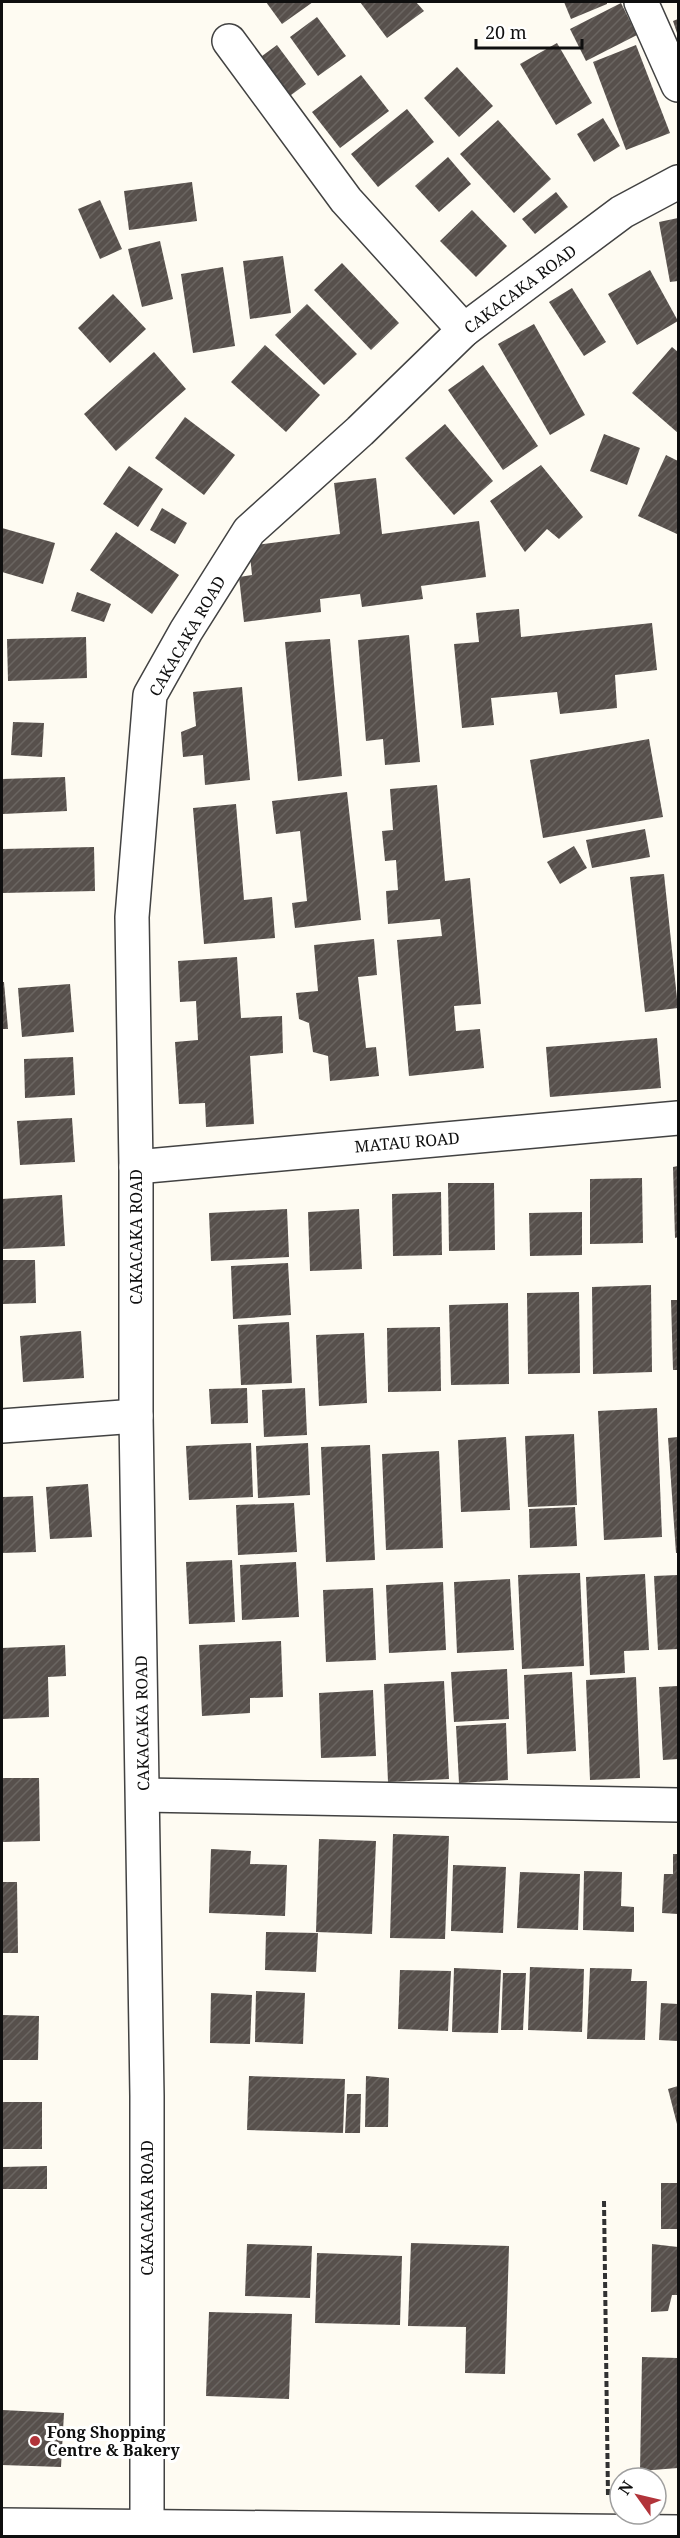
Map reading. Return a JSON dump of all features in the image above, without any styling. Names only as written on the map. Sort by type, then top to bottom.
[{"type":"street","points":[[641,2],[678,85]]},
{"type":"street","points":[[229,41],[346,200],[464,330]]},
{"type":"street","name":"CAKACAKA ROAD","points":[[147,2526],[147,2096],[136,1416],[136,1167],[132,917],[150,695],[186,631],[249,531],[360,431],[464,330],[622,212],[678,182]]},
{"type":"street","name":"MATAU ROAD","points":[[136,1167],[678,1118]]},
{"type":"street","points":[[2,1426],[136,1416]]},
{"type":"street","points":[[143,1795],[678,1805]]},
{"type":"street","points":[[2,2525],[147,2526],[306,2532],[678,2532]]},
{"type":"path","points":[[604,2200],[608,2531]]},
{"type":"building","points":[[266,2],[313,2],[282,24]]},
{"type":"building","points":[[360,2],[416,2],[424,11],[387,38]]},
{"type":"building","points":[[564,2],[607,2],[607,4],[571,19]]},
{"type":"building","points":[[621,3],[637,35],[586,61],[570,29]]},
{"type":"building","points":[[317,17],[346,56],[318,76],[290,37]]},
{"type":"building","points":[[678,19],[678,36],[673,21]]},
{"type":"building","points":[[557,43],[592,103],[556,125],[520,64]]},
{"type":"building","points":[[277,45],[306,84],[287,98],[258,59]]},
{"type":"building","points":[[636,45],[670,133],[626,150],[593,62]]},
{"type":"building","points":[[457,67],[493,106],[459,137],[424,98]]},
{"type":"building","points":[[361,75],[389,111],[340,148],[312,112]]},
{"type":"building","points":[[407,109],[434,142],[378,187],[351,154]]},
{"type":"building","points":[[603,118],[620,146],[594,162],[577,134]]},
{"type":"building","points":[[498,120],[551,179],[514,213],[460,154]]},
{"type":"building","points":[[448,157],[471,184],[439,212],[415,186]]},
{"type":"building","points":[[192,182],[197,221],[129,230],[124,191]]},
{"type":"building","points":[[556,192],[568,207],[535,234],[522,219]]},
{"type":"building","points":[[100,200],[122,249],[100,259],[78,209]]},
{"type":"building","points":[[472,210],[507,246],[476,277],[440,241]]},
{"type":"building","points":[[678,218],[678,281],[670,282],[659,222]]},
{"type":"building","points":[[160,241],[173,299],[142,307],[128,249]]},
{"type":"building","points":[[283,256],[291,313],[250,319],[243,261]]},
{"type":"building","points":[[342,263],[399,323],[371,350],[314,290]]},
{"type":"building","points":[[223,267],[235,346],[193,353],[181,274]]},
{"type":"building","points":[[650,270],[678,321],[637,345],[608,294]]},
{"type":"building","points":[[572,288],[606,342],[584,356],[549,302]]},
{"type":"building","points":[[113,294],[146,329],[110,363],[78,328]]},
{"type":"building","points":[[307,304],[357,354],[324,385],[275,335]]},
{"type":"building","points":[[534,324],[585,415],[550,435],[498,344]]},
{"type":"building","points":[[265,345],[320,395],[286,432],[231,382]]},
{"type":"building","points":[[672,347],[678,352],[678,433],[632,393]]},
{"type":"building","points":[[154,352],[186,389],[116,451],[84,414]]},
{"type":"building","points":[[483,365],[538,446],[503,470],[448,390]]},
{"type":"building","points":[[185,417],[235,455],[204,495],[155,458]]},
{"type":"building","points":[[445,424],[493,481],[454,515],[405,458]]},
{"type":"building","points":[[604,434],[640,448],[627,485],[590,471]]},
{"type":"building","points":[[666,455],[678,461],[677,534],[638,516]]},
{"type":"building","points":[[541,465],[583,517],[559,539],[547,529],[525,552],[490,501]]},
{"type":"building","points":[[129,466],[163,489],[138,527],[103,504]]},
{"type":"building","points":[[376,478],[382,534],[479,521],[486,577],[421,586],[423,599],[362,607],[360,594],[320,599],[321,612],[244,622],[239,577],[252,575],[249,546],[340,534],[334,483]]},
{"type":"building","points":[[162,508],[187,523],[175,544],[150,530]]},
{"type":"building","points":[[2,528],[55,543],[43,584],[2,572]]},
{"type":"building","points":[[116,532],[179,575],[152,614],[90,570]]},
{"type":"building","points":[[77,592],[111,604],[104,622],[71,611]]},
{"type":"building","points":[[519,609],[521,637],[652,623],[657,670],[615,675],[617,708],[560,714],[557,692],[491,698],[494,725],[462,728],[454,644],[479,642],[476,613]]},
{"type":"building","points":[[409,635],[420,762],[385,765],[383,739],[366,741],[358,640]]},
{"type":"building","points":[[86,637],[87,678],[8,681],[7,639]]},
{"type":"building","points":[[330,639],[342,776],[298,781],[285,642]]},
{"type":"building","points":[[242,687],[250,780],[205,785],[203,755],[183,757],[181,732],[196,726],[193,692]]},
{"type":"building","points":[[13,722],[44,723],[42,757],[11,755]]},
{"type":"building","points":[[649,739],[663,817],[543,838],[530,760]]},
{"type":"building","points":[[65,777],[67,811],[3,814],[2,779]]},
{"type":"building","points":[[437,785],[445,881],[470,878],[481,1004],[454,1006],[456,1031],[480,1029],[484,1068],[409,1076],[397,940],[442,936],[440,919],[388,924],[386,891],[398,890],[396,860],[385,861],[382,831],[393,830],[390,789]]},
{"type":"building","points":[[347,792],[361,920],[295,928],[292,903],[307,901],[300,831],[276,834],[272,801]]},
{"type":"building","points":[[236,804],[244,900],[272,897],[275,938],[204,944],[193,808]]},
{"type":"building","points":[[645,829],[650,857],[592,868],[586,840]]},
{"type":"building","points":[[574,846],[587,868],[560,884],[547,862]]},
{"type":"building","points":[[94,847],[95,891],[2,893],[2,849]]},
{"type":"building","points":[[664,874],[678,1008],[645,1012],[630,877]]},
{"type":"building","points":[[374,939],[377,975],[358,977],[366,1048],[376,1047],[379,1076],[330,1081],[328,1056],[313,1052],[309,1023],[299,1019],[296,993],[318,991],[314,945]]},
{"type":"building","points":[[237,957],[241,1018],[282,1016],[283,1053],[250,1056],[254,1124],[206,1127],[205,1103],[179,1104],[175,1042],[198,1040],[196,1001],[180,1002],[178,961]]},
{"type":"building","points":[[2,982],[4,982],[8,1029],[2,1029]]},
{"type":"building","points":[[70,984],[74,1032],[22,1037],[18,988]]},
{"type":"building","points":[[657,1038],[661,1088],[550,1097],[546,1047]]},
{"type":"building","points":[[73,1057],[75,1095],[25,1098],[24,1059]]},
{"type":"building","points":[[72,1118],[75,1162],[20,1165],[17,1121]]},
{"type":"building","points":[[678,1166],[678,1237],[675,1238],[673,1167]]},
{"type":"building","points":[[642,1178],[643,1243],[590,1244],[590,1179]]},
{"type":"building","points":[[448,1183],[494,1183],[495,1250],[449,1251]]},
{"type":"building","points":[[441,1192],[442,1255],[393,1256],[392,1194]]},
{"type":"building","points":[[62,1195],[65,1246],[3,1249],[2,1199]]},
{"type":"building","points":[[287,1209],[289,1257],[211,1261],[209,1213]]},
{"type":"building","points":[[359,1209],[362,1269],[310,1271],[308,1212]]},
{"type":"building","points":[[582,1212],[582,1255],[530,1256],[529,1213]]},
{"type":"building","points":[[2,1260],[35,1260],[36,1303],[2,1304]]},
{"type":"building","points":[[288,1263],[291,1315],[233,1319],[231,1266]]},
{"type":"building","points":[[651,1285],[652,1372],[593,1374],[592,1287]]},
{"type":"building","points":[[579,1292],[580,1373],[528,1374],[527,1293]]},
{"type":"building","points":[[671,1300],[678,1300],[678,1370],[673,1370]]},
{"type":"building","points":[[508,1303],[509,1384],[451,1385],[449,1305]]},
{"type":"building","points":[[289,1322],[292,1383],[241,1385],[238,1325]]},
{"type":"building","points":[[440,1327],[441,1391],[388,1392],[387,1328]]},
{"type":"building","points":[[81,1331],[84,1378],[23,1382],[20,1336]]},
{"type":"building","points":[[364,1333],[367,1403],[319,1406],[316,1335]]},
{"type":"building","points":[[247,1388],[248,1423],[211,1424],[209,1389]]},
{"type":"building","points":[[305,1388],[307,1435],[264,1437],[262,1390]]},
{"type":"building","points":[[657,1408],[662,1537],[604,1540],[598,1411]]},
{"type":"building","points":[[574,1434],[577,1505],[528,1507],[525,1436]]},
{"type":"building","points":[[506,1437],[510,1510],[461,1512],[458,1440]]},
{"type":"building","points":[[678,1437],[678,1553],[676,1553],[668,1438]]},
{"type":"building","points":[[251,1443],[253,1497],[189,1500],[186,1446]]},
{"type":"building","points":[[308,1443],[310,1495],[258,1498],[256,1446]]},
{"type":"building","points":[[370,1445],[375,1560],[326,1562],[321,1447]]},
{"type":"building","points":[[439,1451],[443,1548],[386,1550],[382,1454]]},
{"type":"building","points":[[88,1484],[92,1537],[50,1539],[46,1487]]},
{"type":"building","points":[[33,1496],[36,1552],[2,1553],[2,1497]]},
{"type":"building","points":[[294,1503],[297,1552],[238,1555],[236,1505]]},
{"type":"building","points":[[575,1507],[577,1546],[530,1548],[529,1509]]},
{"type":"building","points":[[232,1560],[235,1622],[189,1624],[186,1562]]},
{"type":"building","points":[[296,1562],[299,1617],[242,1620],[240,1565]]},
{"type":"building","points":[[580,1573],[584,1666],[522,1669],[518,1575]]},
{"type":"building","points":[[645,1574],[649,1650],[624,1651],[625,1673],[590,1675],[586,1577]]},
{"type":"building","points":[[678,1575],[678,1649],[658,1650],[654,1576]]},
{"type":"building","points":[[510,1579],[514,1650],[457,1653],[454,1582]]},
{"type":"building","points":[[443,1582],[446,1650],[389,1653],[386,1585]]},
{"type":"building","points":[[373,1588],[376,1660],[326,1662],[323,1590]]},
{"type":"building","points":[[281,1641],[283,1697],[250,1698],[250,1713],[202,1716],[199,1645]]},
{"type":"building","points":[[65,1645],[66,1676],[48,1677],[49,1717],[2,1719],[2,1648]]},
{"type":"building","points":[[507,1669],[509,1719],[454,1722],[451,1672]]},
{"type":"building","points":[[572,1672],[576,1751],[527,1754],[524,1675]]},
{"type":"building","points":[[636,1677],[640,1778],[590,1780],[586,1680]]},
{"type":"building","points":[[444,1681],[449,1779],[388,1782],[384,1684]]},
{"type":"building","points":[[678,1686],[678,1759],[663,1760],[659,1687]]},
{"type":"building","points":[[373,1690],[376,1756],[321,1758],[319,1693]]},
{"type":"building","points":[[506,1723],[508,1780],[459,1783],[456,1726]]},
{"type":"building","points":[[2,1778],[39,1778],[40,1841],[2,1842]]},
{"type":"building","points":[[393,1834],[449,1836],[445,1939],[390,1938]]},
{"type":"building","points":[[319,1839],[376,1841],[372,1934],[316,1932]]},
{"type":"building","points":[[211,1849],[251,1851],[250,1864],[287,1865],[285,1916],[209,1913]]},
{"type":"building","points":[[673,1854],[678,1854],[678,1914],[662,1913],[664,1874],[673,1874]]},
{"type":"building","points":[[453,1865],[506,1867],[503,1933],[451,1931]]},
{"type":"building","points":[[584,1871],[622,1872],[621,1906],[634,1907],[634,1932],[583,1930]]},
{"type":"building","points":[[520,1872],[580,1874],[578,1930],[517,1928]]},
{"type":"building","points":[[2,1882],[17,1882],[18,1953],[2,1953]]},
{"type":"building","points":[[266,1932],[318,1933],[316,1972],[265,1970]]},
{"type":"building","points":[[530,1967],[584,1969],[582,2032],[528,2030]]},
{"type":"building","points":[[454,1968],[501,1970],[498,2033],[452,2032]]},
{"type":"building","points":[[590,1968],[632,1969],[631,1981],[647,1981],[645,2040],[587,2039]]},
{"type":"building","points":[[400,1970],[451,1971],[448,2031],[398,2029]]},
{"type":"building","points":[[503,1973],[526,1973],[523,2030],[501,2030]]},
{"type":"building","points":[[256,1991],[305,1993],[303,2044],[255,2042]]},
{"type":"building","points":[[211,1993],[252,1995],[250,2044],[210,2043]]},
{"type":"building","points":[[661,2003],[678,2004],[678,2041],[659,2040]]},
{"type":"building","points":[[2,2015],[39,2016],[38,2060],[2,2060]]},
{"type":"building","points":[[249,2076],[345,2079],[343,2133],[247,2130]]},
{"type":"building","points":[[366,2076],[389,2078],[388,2127],[365,2127]]},
{"type":"building","points":[[678,2086],[678,2128],[668,2089]]},
{"type":"building","points":[[347,2094],[361,2094],[360,2133],[345,2133]]},
{"type":"building","points":[[2,2102],[42,2102],[42,2149],[2,2149]]},
{"type":"building","points":[[47,2166],[47,2189],[2,2189],[2,2167]]},
{"type":"building","points":[[661,2183],[678,2183],[678,2229],[661,2229]]},
{"type":"building","points":[[411,2243],[509,2246],[505,2374],[465,2373],[466,2327],[408,2326]]},
{"type":"building","points":[[247,2244],[312,2246],[310,2298],[245,2296]]},
{"type":"building","points":[[652,2244],[678,2247],[678,2295],[672,2295],[668,2311],[651,2312]]},
{"type":"building","points":[[317,2253],[402,2256],[400,2325],[315,2323]]},
{"type":"building","points":[[209,2312],[292,2314],[289,2399],[206,2396]]},
{"type":"building","points":[[642,2357],[678,2358],[678,2468],[640,2466]]},
{"type":"building","points":[[2,2410],[64,2413],[61,2467],[2,2465]]},
{"type":"place","name":"Fong Shopping Centre & Bakery","points":[[35,2441]]}]
